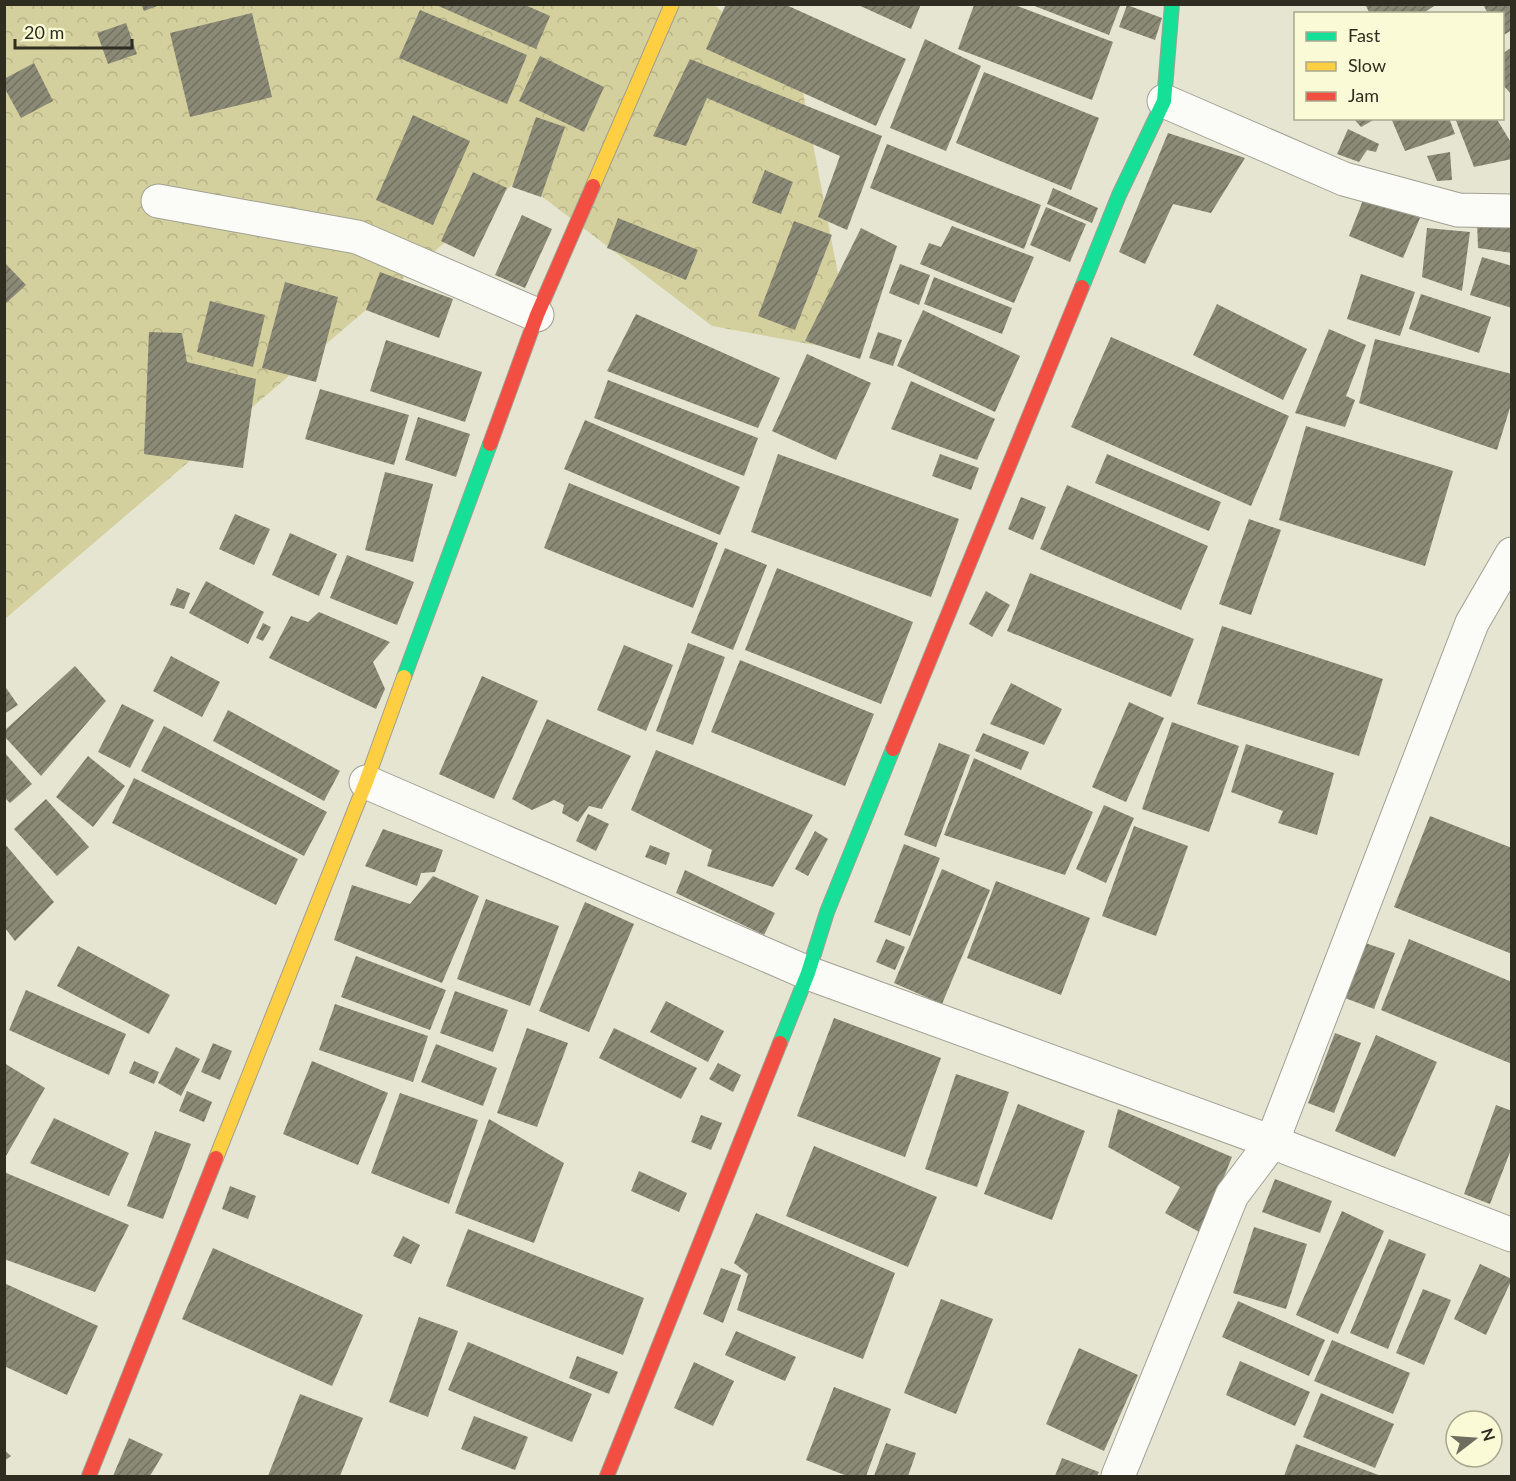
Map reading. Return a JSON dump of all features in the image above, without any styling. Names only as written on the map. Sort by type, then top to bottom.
[{"type":"street","points":[[89,1476],[366,782],[537,315],[672,4]]},
{"type":"street","points":[[608,1476],[808,973],[827,912],[1119,195],[1164,101],[1172,4]]},
{"type":"street","points":[[1164,101],[1344,179],[1458,210],[1512,211]]},
{"type":"street","points":[[158,201],[357,237],[537,315]]},
{"type":"street","points":[[1118,1476],[1232,1195],[1272,1142],[1472,623],[1512,554]]},
{"type":"street","points":[[366,782],[808,973],[1272,1142],[1512,1235]]},
{"type":"green space","points":[[5,5],[715,5],[803,92],[853,352],[712,326],[519,179],[5,619]]},
{"type":"building","points":[[141,4],[160,4],[160,5],[144,11]]},
{"type":"building","points":[[434,4],[523,4],[550,16],[536,49]]},
{"type":"building","points":[[726,4],[784,4],[906,59],[876,126],[706,49]]},
{"type":"building","points":[[856,4],[921,4],[911,29]]},
{"type":"building","points":[[1116,4],[1120,6],[1109,35],[1032,5]]},
{"type":"building","points":[[1365,4],[1437,4],[1425,12],[1369,12]]},
{"type":"building","points":[[1483,4],[1512,4],[1512,30],[1504,35],[1504,12],[1487,12]]},
{"type":"building","points":[[974,5],[1015,5],[1113,42],[1092,100],[958,49]]},
{"type":"building","points":[[1127,5],[1162,18],[1155,40],[1119,27]]},
{"type":"building","points":[[420,10],[527,55],[507,104],[399,58]]},
{"type":"building","points":[[252,13],[272,97],[190,117],[170,33]]},
{"type":"building","points":[[126,23],[137,54],[108,64],[97,33]]},
{"type":"building","points":[[925,39],[981,66],[946,151],[890,128]]},
{"type":"building","points":[[1512,47],[1512,95],[1504,86],[1504,53]]},
{"type":"building","points":[[540,56],[604,87],[584,132],[519,101]]},
{"type":"building","points":[[690,59],[882,136],[847,230],[818,217],[840,156],[707,98],[686,146],[653,136]]},
{"type":"building","points":[[34,63],[53,101],[21,118],[4,87],[4,79]]},
{"type":"building","points":[[984,72],[1099,118],[1071,190],[956,143]]},
{"type":"building","points":[[413,115],[470,141],[433,225],[376,200]]},
{"type":"building","points":[[536,117],[565,127],[541,197],[512,187]]},
{"type":"building","points":[[1355,120],[1373,120],[1361,127]]},
{"type":"building","points":[[1392,120],[1450,120],[1455,134],[1405,151]]},
{"type":"building","points":[[1456,120],[1497,120],[1512,144],[1512,159],[1474,167]]},
{"type":"building","points":[[1348,129],[1379,144],[1376,152],[1367,150],[1359,162],[1337,154]]},
{"type":"building","points":[[1168,133],[1245,158],[1211,213],[1173,204],[1145,264],[1119,252]]},
{"type":"building","points":[[887,144],[1041,205],[1024,249],[870,188]]},
{"type":"building","points":[[1450,152],[1452,180],[1437,181],[1427,156]]},
{"type":"building","points":[[765,170],[793,182],[781,214],[752,203]]},
{"type":"building","points":[[473,172],[507,188],[474,257],[441,241]]},
{"type":"building","points":[[1053,188],[1098,208],[1092,223],[1047,204]]},
{"type":"building","points":[[1365,195],[1420,218],[1403,258],[1349,236]]},
{"type":"building","points":[[1046,207],[1086,224],[1070,262],[1030,245]]},
{"type":"building","points":[[522,215],[552,229],[525,288],[495,275]]},
{"type":"building","points":[[618,218],[698,250],[686,280],[607,248]]},
{"type":"building","points":[[794,221],[832,235],[795,330],[758,316]]},
{"type":"building","points":[[1512,221],[1512,253],[1478,248],[1477,222]]},
{"type":"building","points":[[952,226],[1034,257],[1014,303],[920,264],[929,243],[941,247]]},
{"type":"building","points":[[861,228],[897,246],[860,359],[805,341]]},
{"type":"building","points":[[1427,228],[1470,232],[1462,291],[1422,277]]},
{"type":"building","points":[[1482,257],[1512,266],[1512,308],[1470,295]]},
{"type":"building","points":[[4,262],[26,285],[4,305]]},
{"type":"building","points":[[900,264],[930,275],[919,305],[889,293]]},
{"type":"building","points":[[380,272],[453,299],[439,338],[366,310]]},
{"type":"building","points":[[1361,274],[1415,292],[1400,336],[1347,319]]},
{"type":"building","points":[[934,277],[1012,308],[1002,334],[924,304]]},
{"type":"building","points":[[285,282],[338,297],[316,382],[262,368]]},
{"type":"building","points":[[1421,294],[1491,317],[1479,353],[1409,329]]},
{"type":"building","points":[[210,301],[265,315],[253,367],[197,352]]},
{"type":"building","points":[[1217,304],[1307,349],[1283,400],[1193,355]]},
{"type":"building","points":[[923,310],[1020,356],[995,412],[897,366]]},
{"type":"building","points":[[636,314],[780,378],[758,428],[607,371]]},
{"type":"building","points":[[1329,329],[1366,345],[1346,396],[1355,400],[1345,427],[1295,413]]},
{"type":"building","points":[[149,332],[182,333],[187,362],[256,379],[243,468],[144,454]]},
{"type":"building","points":[[878,332],[902,340],[893,366],[869,358]]},
{"type":"building","points":[[1111,337],[1289,416],[1251,506],[1071,427]]},
{"type":"building","points":[[1375,339],[1512,374],[1512,401],[1497,450],[1359,403]]},
{"type":"building","points":[[386,340],[482,372],[465,422],[370,391]]},
{"type":"building","points":[[807,354],[871,383],[836,460],[772,431]]},
{"type":"building","points":[[608,380],[758,438],[744,476],[594,418]]},
{"type":"building","points":[[911,381],[995,419],[977,460],[891,429]]},
{"type":"building","points":[[320,389],[409,415],[394,465],[305,439]]},
{"type":"building","points":[[418,417],[470,434],[456,477],[405,460]]},
{"type":"building","points":[[585,420],[740,487],[720,535],[564,469]]},
{"type":"building","points":[[1306,426],[1453,471],[1425,566],[1279,520]]},
{"type":"building","points":[[778,454],[959,519],[931,597],[751,532]]},
{"type":"building","points":[[940,454],[979,468],[971,490],[932,476]]},
{"type":"building","points":[[1107,454],[1221,502],[1209,531],[1095,483]]},
{"type":"building","points":[[385,472],[433,484],[413,562],[365,550]]},
{"type":"building","points":[[569,483],[718,543],[693,608],[544,548]]},
{"type":"building","points":[[1067,485],[1208,546],[1181,610],[1040,549]]},
{"type":"building","points":[[1021,497],[1046,507],[1033,540],[1008,529]]},
{"type":"building","points":[[235,514],[270,529],[254,565],[219,549]]},
{"type":"building","points":[[1249,519],[1281,530],[1251,615],[1219,604]]},
{"type":"building","points":[[290,533],[337,554],[319,596],[272,575]]},
{"type":"building","points":[[725,548],[767,565],[733,650],[691,633]]},
{"type":"building","points":[[347,555],[414,582],[397,625],[330,598]]},
{"type":"building","points":[[777,568],[913,622],[881,704],[745,650]]},
{"type":"building","points":[[1030,573],[1194,639],[1171,697],[1007,631]]},
{"type":"building","points":[[206,581],[264,612],[248,644],[189,613]]},
{"type":"building","points":[[177,588],[190,593],[184,609],[170,605]]},
{"type":"building","points":[[986,591],[1010,605],[992,637],[969,624]]},
{"type":"building","points":[[319,612],[390,642],[373,662],[385,689],[376,709],[269,658],[291,616],[308,622]]},
{"type":"building","points":[[263,623],[271,627],[263,641],[256,638]]},
{"type":"building","points":[[1222,626],[1383,679],[1359,756],[1197,704]]},
{"type":"building","points":[[688,643],[725,657],[693,745],[656,731]]},
{"type":"building","points":[[624,645],[673,665],[646,731],[597,710]]},
{"type":"building","points":[[171,656],[220,682],[202,717],[153,691]]},
{"type":"building","points":[[740,660],[874,714],[845,786],[711,732]]},
{"type":"building","points":[[75,666],[106,701],[41,776],[4,736],[4,731]]},
{"type":"building","points":[[482,676],[538,701],[494,799],[439,774]]},
{"type":"building","points":[[1011,683],[1062,709],[1044,745],[990,724]]},
{"type":"building","points":[[4,685],[18,705],[4,714]]},
{"type":"building","points":[[1129,702],[1164,718],[1126,802],[1092,787]]},
{"type":"building","points":[[122,704],[154,720],[130,768],[98,752]]},
{"type":"building","points":[[228,710],[340,771],[324,801],[213,741]]},
{"type":"building","points":[[547,719],[631,756],[602,809],[589,806],[578,822],[562,813],[564,805],[554,800],[532,810],[512,799]]},
{"type":"building","points":[[1172,722],[1239,746],[1209,832],[1142,809]]},
{"type":"building","points":[[164,726],[327,812],[304,856],[141,771]]},
{"type":"building","points":[[983,733],[1029,752],[1021,770],[975,751]]},
{"type":"building","points":[[939,743],[970,755],[936,847],[904,835]]},
{"type":"building","points":[[1246,744],[1334,773],[1317,835],[1278,823],[1283,811],[1231,792]]},
{"type":"building","points":[[656,750],[813,815],[773,887],[707,866],[712,850],[631,810]]},
{"type":"building","points":[[4,752],[32,784],[10,803],[4,797]]},
{"type":"building","points":[[88,756],[125,786],[93,827],[56,797]]},
{"type":"building","points":[[974,758],[1093,812],[1065,875],[944,835]]},
{"type":"building","points":[[134,778],[298,859],[276,905],[112,823]]},
{"type":"building","points":[[46,799],[89,847],[57,876],[14,829]]},
{"type":"building","points":[[1104,805],[1134,818],[1106,883],[1076,869]]},
{"type":"building","points":[[588,814],[609,824],[596,851],[576,841]]},
{"type":"building","points":[[1430,816],[1512,848],[1512,954],[1394,907]]},
{"type":"building","points":[[1134,826],[1188,846],[1156,936],[1102,916]]},
{"type":"building","points":[[383,829],[443,850],[435,872],[421,873],[417,886],[365,866]]},
{"type":"building","points":[[815,831],[828,839],[808,876],[795,869]]},
{"type":"building","points":[[5,844],[54,902],[15,941],[5,928]]},
{"type":"building","points":[[904,844],[940,858],[910,936],[874,922]]},
{"type":"building","points":[[650,845],[670,853],[666,865],[645,857]]},
{"type":"building","points":[[942,869],[990,890],[942,1004],[894,983]]},
{"type":"building","points":[[685,870],[775,913],[764,935],[676,893]]},
{"type":"building","points":[[433,876],[479,896],[442,983],[334,940],[352,885],[410,904]]},
{"type":"building","points":[[996,881],[1090,918],[1061,995],[967,958]]},
{"type":"building","points":[[486,899],[559,926],[530,1006],[457,979]]},
{"type":"building","points":[[585,902],[634,924],[589,1032],[539,1011]]},
{"type":"building","points":[[886,939],[905,947],[895,970],[876,962]]},
{"type":"building","points":[[1409,939],[1512,982],[1512,1064],[1381,1010]]},
{"type":"building","points":[[1365,943],[1395,953],[1374,1009],[1345,998]]},
{"type":"building","points":[[78,946],[170,995],[149,1034],[57,986]]},
{"type":"building","points":[[356,956],[446,990],[430,1030],[341,997]]},
{"type":"building","points":[[26,990],[126,1034],[109,1075],[9,1030]]},
{"type":"building","points":[[455,991],[508,1010],[493,1052],[440,1033]]},
{"type":"building","points":[[666,1001],[724,1031],[708,1062],[650,1032]]},
{"type":"building","points":[[335,1004],[428,1036],[413,1082],[319,1050]]},
{"type":"building","points":[[834,1018],[941,1058],[905,1157],[797,1116]]},
{"type":"building","points":[[527,1028],[568,1043],[537,1127],[497,1113]]},
{"type":"building","points":[[614,1028],[697,1068],[681,1099],[599,1058]]},
{"type":"building","points":[[1335,1033],[1361,1043],[1334,1113],[1308,1103]]},
{"type":"building","points":[[1376,1035],[1437,1062],[1395,1157],[1335,1131]]},
{"type":"building","points":[[213,1043],[232,1051],[220,1080],[201,1072]]},
{"type":"building","points":[[436,1044],[497,1068],[483,1106],[421,1082]]},
{"type":"building","points":[[176,1047],[200,1059],[181,1096],[158,1083]]},
{"type":"building","points":[[134,1061],[159,1072],[154,1084],[129,1073]]},
{"type":"building","points":[[312,1061],[388,1093],[358,1165],[283,1134]]},
{"type":"building","points":[[4,1063],[45,1088],[6,1156],[4,1155]]},
{"type":"building","points":[[718,1063],[741,1075],[733,1092],[709,1079]]},
{"type":"building","points":[[956,1074],[1009,1092],[977,1187],[925,1169]]},
{"type":"building","points":[[187,1091],[212,1102],[204,1122],[179,1111]]},
{"type":"building","points":[[400,1093],[478,1120],[449,1204],[371,1173]]},
{"type":"building","points":[[1018,1104],[1085,1131],[1052,1220],[984,1194]]},
{"type":"building","points":[[1496,1105],[1512,1111],[1512,1147],[1490,1204],[1464,1194]]},
{"type":"building","points":[[1118,1109],[1232,1157],[1201,1233],[1165,1213],[1180,1187],[1108,1147]]},
{"type":"building","points":[[701,1115],[722,1123],[711,1150],[691,1142]]},
{"type":"building","points":[[54,1118],[129,1153],[109,1196],[30,1163]]},
{"type":"building","points":[[489,1119],[564,1163],[534,1243],[455,1213]]},
{"type":"building","points":[[155,1131],[191,1144],[163,1219],[127,1206]]},
{"type":"building","points":[[814,1146],[937,1197],[908,1267],[786,1216]]},
{"type":"building","points":[[639,1171],[687,1193],[679,1212],[631,1191]]},
{"type":"building","points":[[4,1172],[129,1225],[95,1292],[4,1259]]},
{"type":"building","points":[[1275,1179],[1332,1201],[1320,1233],[1262,1212]]},
{"type":"building","points":[[230,1186],[256,1196],[248,1219],[222,1209]]},
{"type":"building","points":[[1342,1211],[1384,1231],[1338,1334],[1296,1315]]},
{"type":"building","points":[[756,1213],[895,1273],[863,1359],[737,1310],[748,1274],[734,1263]]},
{"type":"building","points":[[1254,1227],[1307,1244],[1286,1309],[1233,1293]]},
{"type":"building","points":[[468,1229],[644,1298],[623,1355],[446,1286]]},
{"type":"building","points":[[403,1236],[420,1245],[411,1264],[393,1256]]},
{"type":"building","points":[[1389,1239],[1426,1254],[1388,1349],[1350,1333]]},
{"type":"building","points":[[213,1248],[363,1315],[332,1386],[182,1319]]},
{"type":"building","points":[[1480,1264],[1512,1279],[1486,1335],[1454,1319]]},
{"type":"building","points":[[721,1268],[741,1275],[723,1323],[703,1314]]},
{"type":"building","points":[[4,1283],[98,1326],[67,1395],[4,1366]]},
{"type":"building","points":[[1423,1289],[1451,1300],[1424,1365],[1396,1353]]},
{"type":"building","points":[[941,1299],[993,1319],[956,1414],[904,1393]]},
{"type":"building","points":[[1238,1301],[1325,1340],[1309,1376],[1222,1337]]},
{"type":"building","points":[[419,1317],[458,1331],[428,1417],[389,1402]]},
{"type":"building","points":[[736,1331],[796,1357],[785,1381],[725,1355]]},
{"type":"building","points":[[1332,1340],[1410,1373],[1393,1414],[1314,1381]]},
{"type":"building","points":[[468,1342],[592,1394],[572,1442],[448,1390]]},
{"type":"building","points":[[1079,1348],[1138,1375],[1104,1451],[1046,1424]]},
{"type":"building","points":[[577,1356],[618,1372],[609,1394],[569,1378]]},
{"type":"building","points":[[1240,1361],[1310,1392],[1295,1426],[1226,1395]]},
{"type":"building","points":[[694,1362],[734,1381],[713,1426],[674,1408]]},
{"type":"building","points":[[834,1387],[891,1409],[866,1476],[847,1476],[806,1460]]},
{"type":"building","points":[[1321,1393],[1394,1424],[1375,1468],[1303,1437]]},
{"type":"building","points":[[300,1394],[363,1418],[340,1476],[268,1476]]},
{"type":"building","points":[[474,1416],[528,1437],[515,1470],[461,1449]]},
{"type":"building","points":[[129,1438],[163,1454],[150,1476],[113,1476]]},
{"type":"building","points":[[886,1443],[916,1453],[908,1476],[874,1476]]},
{"type":"building","points":[[1296,1444],[1381,1476],[1284,1476]]},
{"type":"building","points":[[4,1450],[11,1456],[4,1461]]},
{"type":"building","points":[[1062,1458],[1099,1472],[1097,1476],[1055,1476]]},
{"type":"traffic: fast","points":[[1082,287],[1119,195],[1164,101],[1172,4]]},
{"type":"traffic: fast","points":[[404,677],[490,444]]},
{"type":"traffic: fast","points":[[780,1043],[808,973],[827,912],[893,749]]},
{"type":"traffic: slow","points":[[593,186],[672,4]]},
{"type":"traffic: slow","points":[[216,1158],[366,782],[404,677]]},
{"type":"traffic: jam","points":[[490,444],[537,315],[593,186]]},
{"type":"traffic: jam","points":[[893,749],[1082,287]]},
{"type":"traffic: jam","points":[[607,1476],[780,1043]]},
{"type":"traffic: jam","points":[[89,1476],[216,1158]]}]
